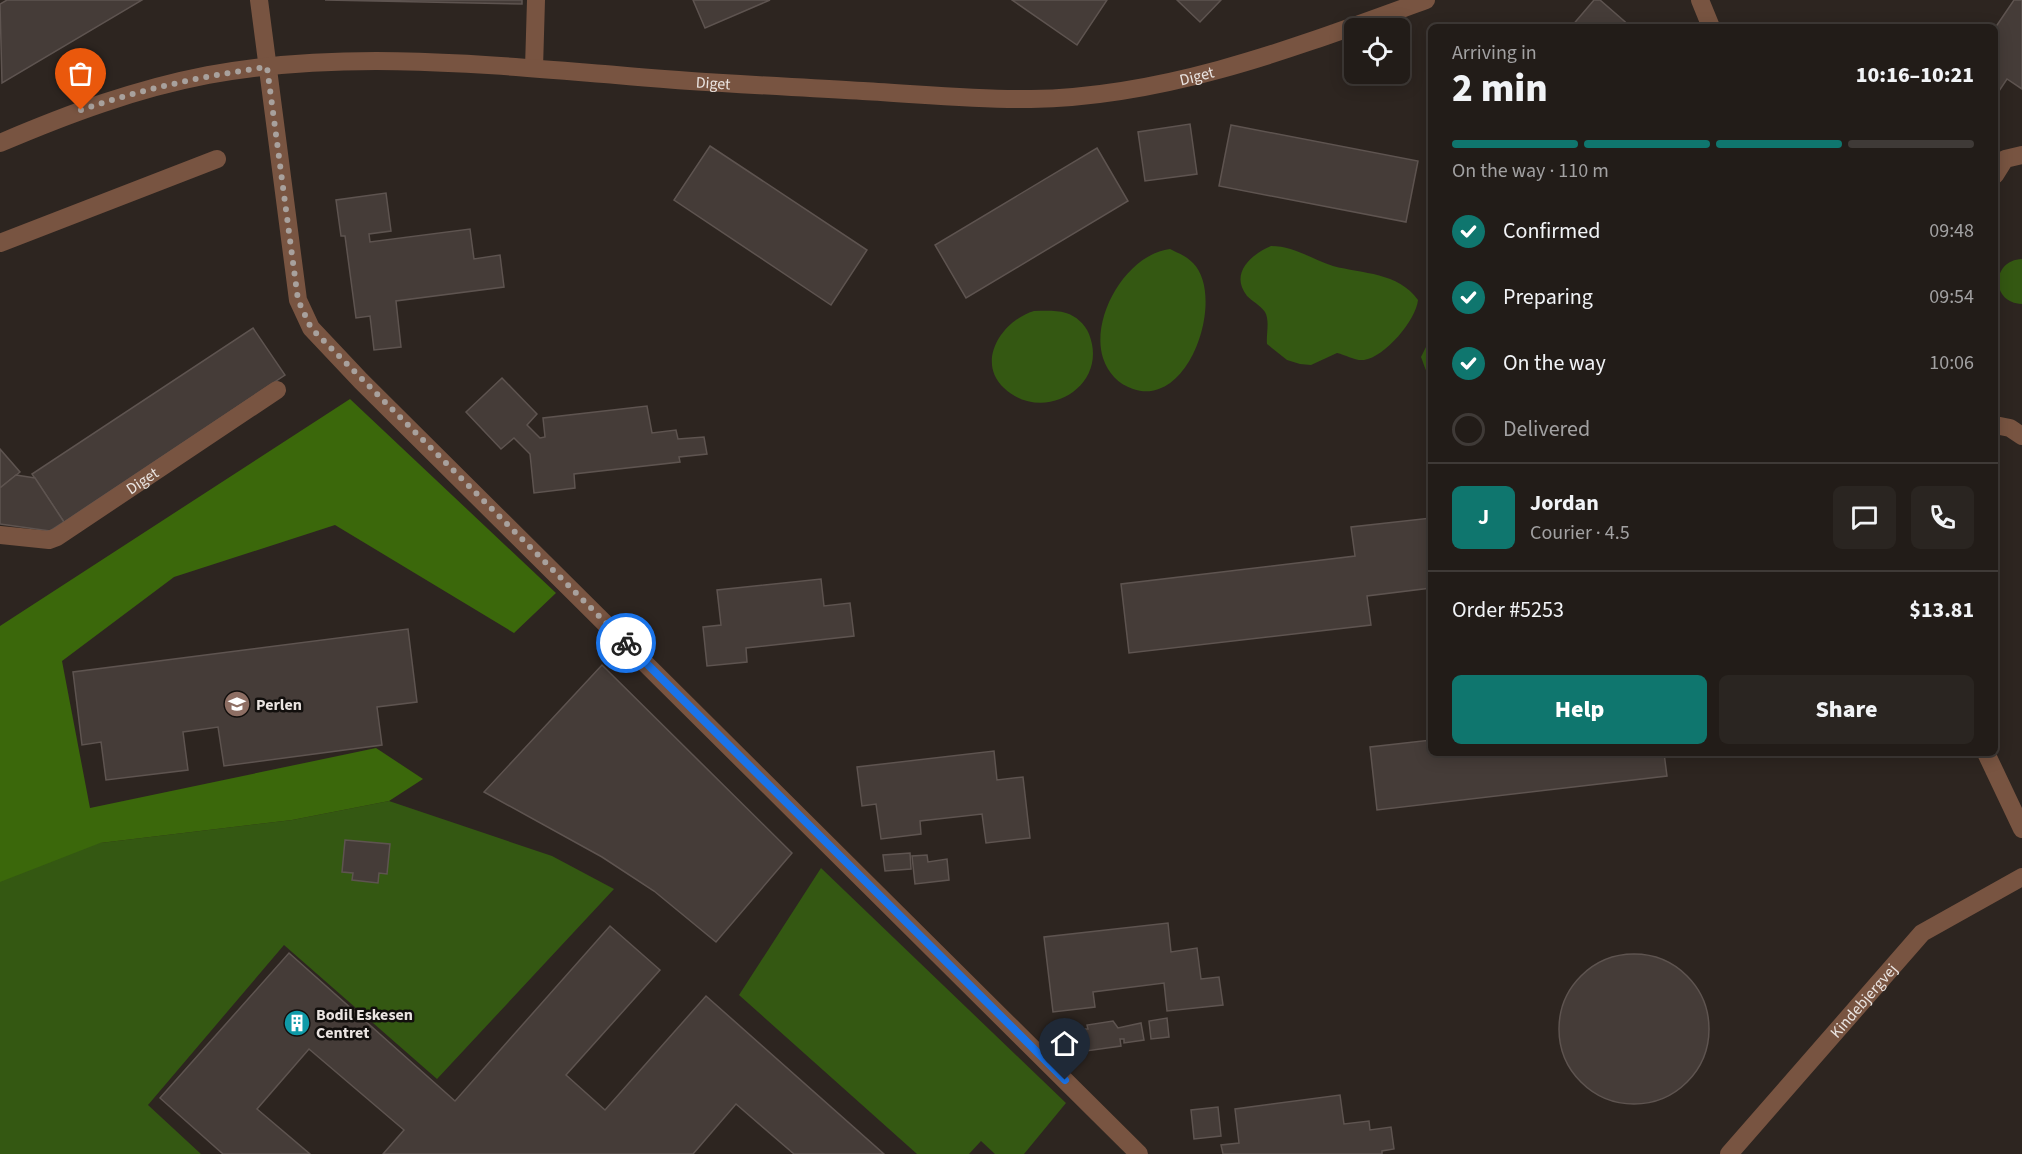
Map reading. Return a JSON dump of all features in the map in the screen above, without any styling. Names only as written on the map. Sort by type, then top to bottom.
[{"type":"street","points":[[259,0],[298,300],[311,328],[361,381],[1139,1154]]},
{"type":"street","points":[[534,68],[536,0]]},
{"type":"street","name":"Diget","points":[[0,143],[65,115],[153,87],[210,75],[319,61],[374,60],[534,68],[678,80],[1032,99],[1092,95],[1146,88],[1192,77],[1268,55],[1426,0]]},
{"type":"street","points":[[1700,0],[1710,24]]},
{"type":"street","points":[[1998,171],[2006,159],[2022,155]]},
{"type":"street","points":[[0,243],[217,159]]},
{"type":"street","name":"Diget","points":[[0,535],[49,540],[57,537],[277,390]]},
{"type":"street","points":[[1998,426],[2010,428],[2022,436]]},
{"type":"street","points":[[1987,756],[2022,829]]},
{"type":"street","name":"Kindebjergvej","points":[[1729,1154],[1922,933],[2022,877]]},
{"type":"green space","points":[[1271,246],[1287,248],[1333,266],[1379,276],[1400,284],[1418,300],[1412,317],[1390,345],[1364,360],[1337,353],[1311,365],[1287,360],[1267,344],[1268,323],[1265,312],[1247,296],[1240,280],[1245,265],[1250,259]]},
{"type":"green space","points":[[1170,249],[1193,263],[1202,279],[1206,299],[1204,323],[1197,346],[1186,367],[1171,382],[1153,391],[1133,389],[1118,381],[1105,363],[1100,342],[1102,324],[1107,307],[1126,275],[1154,253]]},
{"type":"green space","points":[[2022,259],[2022,304],[2004,297],[1998,282],[2004,266]]},
{"type":"green space","points":[[1034,311],[1058,311],[1070,314],[1083,324],[1089,334],[1093,353],[1090,370],[1082,384],[1069,395],[1054,401],[1037,403],[1020,398],[1004,388],[992,366],[996,343],[1003,332],[1012,323]]},
{"type":"green space","points":[[1428,343],[1428,376],[1421,357]]},
{"type":"green space","points":[[350,399],[556,593],[514,633],[335,525],[174,577],[62,661],[90,808],[376,748],[423,779],[389,801],[292,820],[100,843],[0,882],[0,626]]},
{"type":"green space","points":[[0,627],[100,843],[292,820],[389,801],[552,856],[614,889],[437,1079],[284,945],[148,1105],[201,1154],[0,1154]]},
{"type":"green space","points":[[821,868],[1066,1103],[1024,1154],[995,1154],[981,1141],[969,1154],[917,1154],[739,995]]},
{"type":"building","points":[[7,0],[142,0],[2,83],[0,4]]},
{"type":"building","points":[[325,0],[522,0],[522,4]]},
{"type":"building","points":[[693,0],[770,0],[705,28]]},
{"type":"building","points":[[1012,0],[1107,0],[1077,45]]},
{"type":"building","points":[[1177,0],[1221,0],[1200,22]]},
{"type":"building","points":[[1594,0],[1600,0],[1628,24],[1574,24]]},
{"type":"building","points":[[2014,0],[2022,0],[2022,89],[2007,79],[1998,92],[1998,24]]},
{"type":"building","points":[[1190,124],[1197,174],[1145,181],[1138,132]]},
{"type":"building","points":[[1231,125],[1418,161],[1406,222],[1219,186]]},
{"type":"building","points":[[710,146],[867,250],[831,305],[674,200]]},
{"type":"building","points":[[1097,148],[1128,201],[966,298],[935,245]]},
{"type":"building","points":[[386,193],[391,231],[369,234],[370,242],[470,229],[474,259],[500,255],[504,287],[396,301],[401,347],[374,350],[370,316],[356,318],[345,236],[341,236],[336,200]]},
{"type":"building","points":[[253,328],[285,375],[64,522],[32,474]]},
{"type":"building","points":[[502,378],[537,414],[527,425],[540,438],[545,437],[543,418],[647,406],[652,433],[676,430],[678,439],[704,437],[707,454],[679,457],[680,462],[574,474],[575,488],[534,493],[530,454],[514,438],[501,449],[466,412]]},
{"type":"building","points":[[0,449],[20,472],[0,488]]},
{"type":"building","points":[[16,475],[35,478],[64,522],[50,531],[0,524],[0,488]]},
{"type":"building","points":[[1428,518],[1428,588],[1367,596],[1371,625],[1129,653],[1121,584],[1355,556],[1351,527]]},
{"type":"building","points":[[821,579],[824,606],[850,603],[854,636],[746,648],[747,662],[707,666],[703,627],[721,625],[717,590]]},
{"type":"building","name":"Perlen","points":[[408,629],[417,702],[377,707],[382,745],[224,766],[218,727],[183,732],[188,770],[106,780],[101,742],[82,745],[73,672]]},
{"type":"building","points":[[602,665],[792,853],[716,942],[654,891],[602,857],[484,792]]},
{"type":"building","points":[[1428,740],[1428,756],[1664,756],[1667,776],[1377,810],[1370,747]]},
{"type":"building","points":[[994,751],[997,780],[1023,777],[1030,838],[986,843],[982,814],[920,821],[921,834],[881,839],[876,804],[862,806],[857,767]]},
{"type":"building","points":[[345,840],[390,844],[387,874],[379,873],[378,883],[352,880],[353,873],[342,872]]},
{"type":"building","points":[[910,853],[911,869],[885,871],[883,855]]},
{"type":"building","points":[[927,855],[928,862],[947,859],[949,880],[915,884],[912,856]]},
{"type":"building","points":[[1168,923],[1171,952],[1197,948],[1201,979],[1219,977],[1223,1005],[1167,1011],[1164,983],[1093,992],[1095,1007],[1053,1012],[1044,937]]},
{"type":"building","name":"Bodil Eskesen Centret","points":[[610,926],[660,970],[566,1075],[605,1110],[706,996],[884,1154],[794,1154],[736,1104],[693,1154],[383,1154],[404,1130],[309,1049],[257,1109],[310,1154],[223,1154],[160,1098],[289,953],[455,1101]]},
{"type":"building","points":[[1634,954],[1663,960],[1687,976],[1703,1000],[1709,1029],[1703,1058],[1687,1082],[1663,1098],[1634,1104],[1605,1098],[1581,1082],[1565,1058],[1559,1029],[1565,1000],[1581,976],[1605,960]]},
{"type":"building","points":[[1167,1018],[1169,1037],[1151,1039],[1149,1021]]},
{"type":"building","points":[[1113,1021],[1118,1028],[1141,1023],[1144,1040],[1124,1043],[1124,1039],[1120,1039],[1121,1046],[1086,1051],[1083,1029],[1088,1029],[1087,1025]]},
{"type":"building","points":[[1340,1095],[1344,1124],[1369,1121],[1370,1130],[1391,1127],[1394,1149],[1382,1151],[1382,1154],[1223,1154],[1221,1145],[1239,1143],[1235,1109]]},
{"type":"building","points":[[1218,1107],[1221,1136],[1194,1139],[1191,1110]]},
{"type":"way so far","points":[[81,110],[153,87],[210,75],[267,67],[298,300],[311,328],[361,381],[626,643]]},
{"type":"place","name":"Perlen","points":[[237,704]]},
{"type":"place","name":"Bodil Eskesen Centret","points":[[297,1023]]},
{"type":"route","points":[[626,643],[1065,1080]]}]
